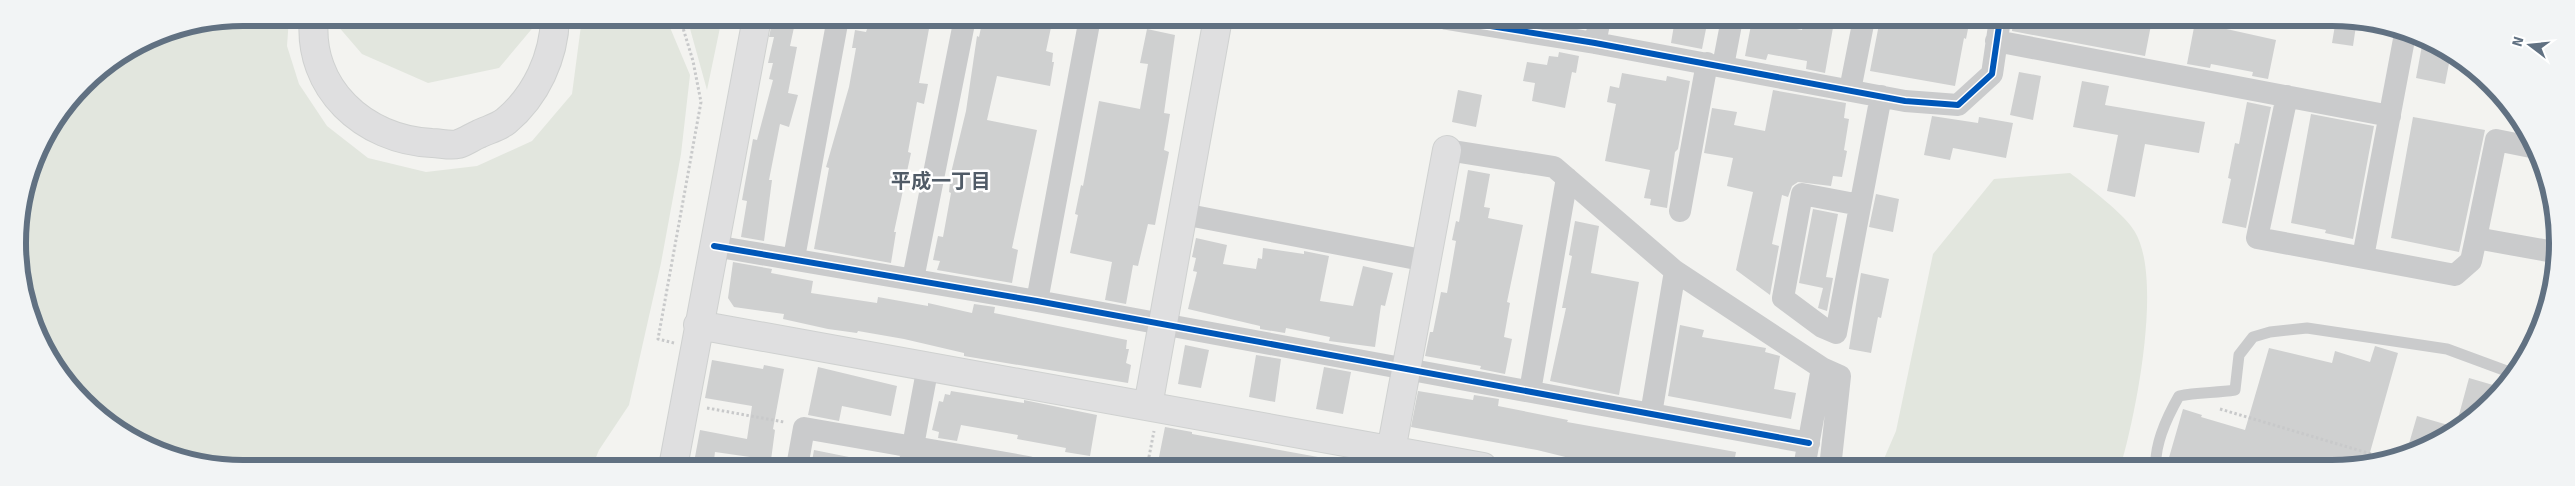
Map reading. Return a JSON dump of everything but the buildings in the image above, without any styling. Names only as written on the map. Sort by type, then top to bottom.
[{"type":"street","points":[[313,26],[312,34],[323,76],[345,108],[376,129],[413,142],[457,144],[505,122],[537,87],[554,38],[555,26]]},
{"type":"street","points":[[674,460],[690,335],[714,246],[755,26]]},
{"type":"street","points":[[794,258],[837,26]]},
{"type":"street","points":[[913,279],[963,26]]},
{"type":"street","points":[[1037,301],[1089,26]]},
{"type":"street","points":[[1153,407],[1163,324],[1217,26]]},
{"type":"street","points":[[1505,26],[1881,96],[1958,105],[1992,74],[1999,26]]},
{"type":"street","points":[[1595,42],[1598,26]]},
{"type":"street","points":[[1680,211],[1715,65],[1729,26]]},
{"type":"street","points":[[1850,90],[1863,26]]},
{"type":"street","points":[[2363,257],[2404,39]]},
{"type":"street","points":[[1996,41],[2390,116]]},
{"type":"street","points":[[1860,205],[1802,194],[1783,298],[1822,327],[1836,332],[1881,96]]},
{"type":"street","points":[[2287,96],[2257,238],[2455,275],[2471,261],[2496,140],[2525,146]]},
{"type":"street","points":[[690,335],[928,366],[1153,407],[1389,459],[1447,150],[1554,167],[1675,271],[1822,368],[1840,376],[1831,460]]},
{"type":"street","points":[[1530,391],[1567,178]]},
{"type":"street","points":[[1183,214],[1427,260]]},
{"type":"street","points":[[2476,238],[2548,251]]},
{"type":"street","points":[[714,246],[794,258],[1037,301],[1809,443]]},
{"type":"street","points":[[1651,414],[1675,271]]},
{"type":"street","points":[[910,457],[928,366]]},
{"type":"street","points":[[1806,460],[1822,368]]},
{"type":"street","points":[[798,460],[804,428],[910,457],[945,460]]},
{"type":"lane","points":[[2155,460],[2166,419],[2178,396],[2197,392],[2218,393],[2235,390],[2239,355],[2253,337],[2270,332],[2308,328],[2447,349],[2507,371]]},
{"type":"path","points":[[682,26],[693,62],[701,102],[658,340],[690,335]]},
{"type":"path","points":[[699,406],[796,424],[804,428]]},
{"type":"path","points":[[1149,460],[1153,407]]},
{"type":"path","points":[[2216,408],[2378,455]]},
{"type":"shaded area","points":[[243,26],[288,26],[287,46],[299,84],[327,126],[368,158],[426,172],[477,166],[532,141],[572,94],[581,26],[669,26],[690,75],[681,154],[661,263],[629,405],[599,450],[595,460],[243,460],[201,456],[173,448],[135,431],[100,406],[71,375],[55,351],[43,326],[30,285],[26,243],[30,201],[38,173],[55,135],[80,100],[100,80],[135,55],[147,49],[173,38],[201,30]]},
{"type":"shaded area","points":[[338,26],[534,26],[499,68],[428,83],[362,54]]},
{"type":"shaded area","points":[[689,26],[720,26],[707,90]]},
{"type":"shaded area","points":[[2070,173],[2123,217],[2135,232],[2143,253],[2147,281],[2147,313],[2139,382],[2122,460],[1883,460],[1896,431],[1933,254],[1994,179]]},
{"type":"cycle path","points":[[1490,26],[1595,43],[1905,101],[1958,105],[1992,74],[1999,26]]},
{"type":"cycle path","points":[[714,246],[1037,301],[1809,443]]},
{"type":"district","name":"平成一丁目","points":[[941,181]]}]
